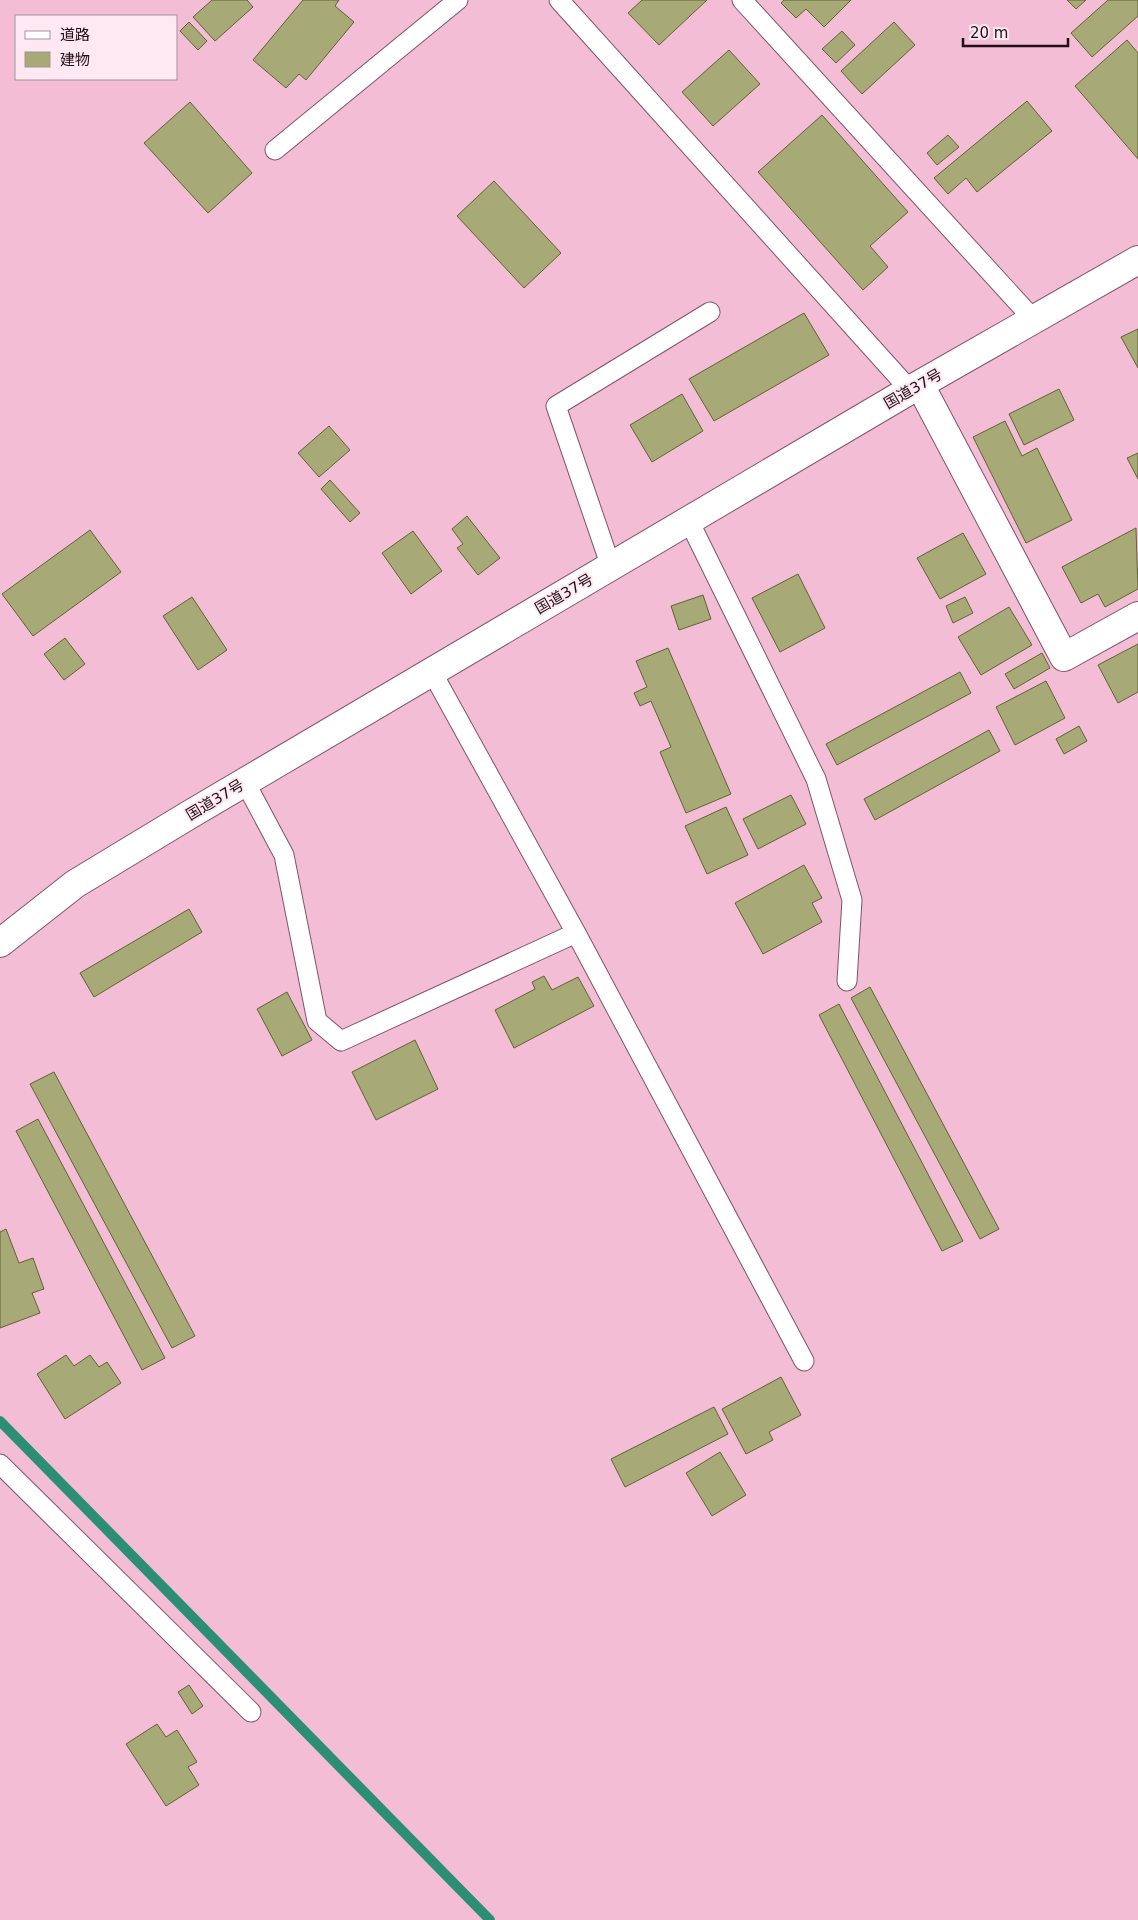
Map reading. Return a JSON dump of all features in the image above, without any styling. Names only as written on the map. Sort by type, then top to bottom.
[{"type":"main road","name":"国道37号","points":[[0,943],[75,884],[611,566],[1138,260]]},
{"type":"main road","points":[[915,388],[1064,657],[1138,616]]},
{"type":"lane","points":[[275,150],[458,0]]},
{"type":"lane","points":[[559,0],[915,388]]},
{"type":"lane","points":[[742,0],[1034,320]]},
{"type":"lane","points":[[611,566],[556,406],[710,312]]},
{"type":"lane","points":[[689,521],[816,779],[852,900],[847,981]]},
{"type":"lane","points":[[432,672],[576,933],[804,1361]]},
{"type":"lane","points":[[246,782],[284,855],[317,1021],[341,1041],[576,933]]},
{"type":"lane","points":[[0,1464],[251,1712]]},
{"type":"building","points":[[212,0],[247,0],[253,7],[215,41],[193,17]]},
{"type":"building","points":[[303,0],[339,0],[335,6],[354,22],[306,80],[299,74],[286,88],[253,60]]},
{"type":"building","points":[[642,0],[707,0],[659,45],[628,13]]},
{"type":"building","points":[[784,0],[851,0],[824,27],[806,9],[796,18],[781,3]]},
{"type":"building","points":[[1067,0],[1086,0],[1076,9]]},
{"type":"building","points":[[1108,0],[1138,0],[1138,16],[1092,57],[1071,33]]},
{"type":"building","points":[[189,22],[207,41],[198,50],[180,31]]},
{"type":"building","points":[[894,22],[915,45],[862,94],[841,71]]},
{"type":"building","points":[[842,31],[855,45],[836,63],[822,49]]},
{"type":"building","points":[[1127,40],[1138,53],[1138,159],[1075,86]]},
{"type":"building","points":[[729,50],[760,84],[713,126],[682,92]]},
{"type":"building","points":[[1027,101],[1052,131],[977,192],[966,178],[948,194],[934,178]]},
{"type":"building","points":[[190,102],[252,173],[208,213],[144,143]]},
{"type":"building","points":[[822,115],[908,212],[870,246],[888,267],[863,290],[758,172]]},
{"type":"building","points":[[948,135],[959,147],[937,165],[927,153]]},
{"type":"building","points":[[494,181],[561,253],[524,288],[457,216]]},
{"type":"building","points":[[804,313],[829,355],[714,421],[689,379]]},
{"type":"building","points":[[1138,329],[1138,368],[1121,337]]},
{"type":"building","points":[[1059,389],[1074,420],[1024,445],[1009,414]]},
{"type":"building","points":[[682,394],[703,431],[652,462],[630,425]]},
{"type":"building","points":[[1005,421],[1022,456],[1037,448],[1072,520],[1026,543],[973,437]]},
{"type":"building","points":[[329,426],[350,450],[319,477],[298,453]]},
{"type":"building","points":[[1138,453],[1138,479],[1127,458]]},
{"type":"building","points":[[330,480],[360,513],[350,522],[321,489]]},
{"type":"building","points":[[467,516],[500,558],[478,575],[457,548],[463,544],[452,529]]},
{"type":"building","points":[[1136,528],[1138,589],[1105,607],[1098,594],[1081,603],[1062,567]]},
{"type":"building","points":[[90,530],[121,572],[33,636],[2,594]]},
{"type":"building","points":[[413,531],[442,571],[411,594],[382,553]]},
{"type":"building","points":[[963,533],[986,574],[940,599],[917,558]]},
{"type":"building","points":[[798,574],[825,628],[780,652],[752,598]]},
{"type":"building","points":[[703,595],[711,619],[679,630],[671,606]]},
{"type":"building","points":[[192,597],[227,650],[198,670],[163,616]]},
{"type":"building","points":[[965,597],[973,613],[953,623],[946,606]]},
{"type":"building","points":[[1009,607],[1032,645],[981,675],[958,637]]},
{"type":"building","points":[[65,638],[85,664],[64,680],[44,654]]},
{"type":"building","points":[[1138,644],[1138,692],[1118,703],[1098,665]]},
{"type":"building","points":[[668,648],[731,794],[686,813],[660,752],[671,747],[651,701],[640,706],[634,693],[647,687],[636,661]]},
{"type":"building","points":[[1042,653],[1050,668],[1014,689],[1005,674]]},
{"type":"building","points":[[960,672],[971,693],[837,765],[826,744]]},
{"type":"building","points":[[1046,681],[1065,718],[1015,745],[996,707]]},
{"type":"building","points":[[1079,726],[1087,741],[1064,754],[1056,739]]},
{"type":"building","points":[[989,730],[1000,751],[875,820],[864,799]]},
{"type":"building","points":[[791,795],[806,824],[758,849],[743,819]]},
{"type":"building","points":[[726,807],[748,855],[707,874],[685,826]]},
{"type":"building","points":[[804,865],[822,898],[812,903],[822,922],[763,954],[735,903]]},
{"type":"building","points":[[189,909],[202,932],[94,997],[80,973]]},
{"type":"building","points":[[544,976],[552,990],[578,977],[594,1006],[514,1048],[495,1010],[535,989],[532,982]]},
{"type":"building","points":[[870,987],[999,1229],[980,1239],[851,998]]},
{"type":"building","points":[[287,992],[312,1040],[282,1056],[257,1009]]},
{"type":"building","points":[[839,1004],[963,1241],[942,1251],[819,1015]]},
{"type":"building","points":[[415,1040],[438,1089],[376,1120],[352,1072]]},
{"type":"building","points":[[54,1072],[195,1336],[172,1348],[30,1084]]},
{"type":"building","points":[[38,1119],[165,1358],[142,1370],[16,1131]]},
{"type":"building","points":[[6,1229],[19,1263],[33,1258],[44,1289],[32,1293],[40,1313],[0,1328],[0,1232]]},
{"type":"building","points":[[66,1355],[74,1366],[90,1355],[99,1367],[107,1362],[121,1383],[65,1419],[37,1374]]},
{"type":"building","points":[[781,1377],[801,1415],[769,1432],[773,1440],[746,1454],[722,1409]]},
{"type":"building","points":[[714,1407],[728,1434],[625,1487],[611,1459]]},
{"type":"building","points":[[720,1452],[746,1495],[712,1516],[686,1473]]},
{"type":"building","points":[[189,1685],[203,1706],[192,1714],[178,1692]]},
{"type":"building","points":[[157,1724],[166,1737],[177,1730],[197,1762],[188,1767],[199,1785],[166,1806],[126,1744]]},
{"type":"waterway","points":[[0,1421],[490,1920]]}]
